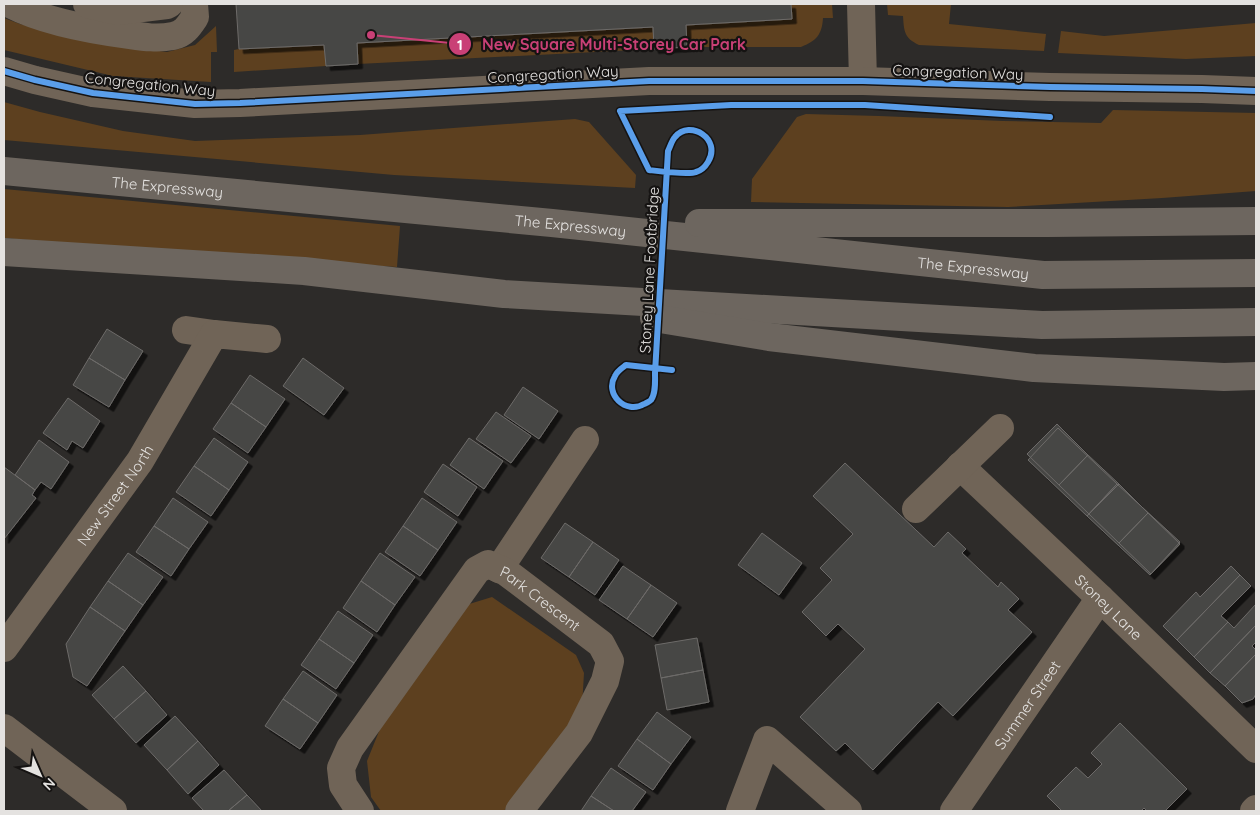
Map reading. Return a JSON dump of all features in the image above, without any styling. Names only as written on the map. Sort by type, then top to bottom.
[{"type":"highway","name":"The Expressway","points":[[4,171],[552,223],[1043,275],[1256,273]]},
{"type":"highway","points":[[552,223],[1256,221]]},
{"type":"highway","points":[[4,252],[304,271],[504,294],[769,337],[1034,368],[1224,377],[1256,376]]},
{"type":"highway","points":[[504,294],[1042,324],[1256,322]]},
{"type":"street","points":[[10,4],[26,12],[93,30],[154,38],[174,36],[186,31],[195,17],[194,4]]},
{"type":"street","points":[[87,4],[118,11],[169,4]]},
{"type":"street","points":[[861,4],[863,82]]},
{"type":"street","name":"Congregation Way","points":[[4,71],[34,80],[93,93],[195,104],[649,81],[863,82],[1256,91]]},
{"type":"street","points":[[1202,89],[1256,80]]},
{"type":"street","points":[[186,330],[267,339]]},
{"type":"street","name":"New Street North","points":[[4,648],[13,618],[140,461],[214,334]]},
{"type":"street","points":[[916,509],[1000,428]]},
{"type":"street","points":[[499,569],[585,440]]},
{"type":"street","name":"Stoney Lane","points":[[960,466],[1256,749]]},
{"type":"street","name":"Park Crescent","points":[[360,811],[343,785],[341,768],[350,748],[477,570],[488,564],[506,572],[601,644],[610,661],[605,682],[579,733],[519,811]]},
{"type":"street","name":"Summer Street","points":[[966,806],[1100,598]]},
{"type":"street","points":[[4,728],[97,806]]},
{"type":"street","points":[[740,811],[767,740],[848,811]]},
{"type":"shaded area","points":[[791,4],[832,4],[833,18],[823,18],[820,33],[817,37],[801,47],[687,47],[686,25],[792,19]]},
{"type":"shaded area","points":[[887,4],[951,4],[949,24],[1046,34],[1044,51],[919,45],[910,40],[906,34],[903,16],[888,15]]},
{"type":"shaded area","points":[[4,18],[20,24],[98,43],[167,52],[195,45],[216,26],[217,52],[211,52],[211,82],[113,76],[4,50]]},
{"type":"shaded area","points":[[1256,23],[1256,56],[1186,59],[1058,53],[1061,31],[1104,36]]},
{"type":"shaded area","points":[[653,27],[654,49],[358,64],[357,43]]},
{"type":"shaded area","points":[[324,45],[326,66],[234,72],[234,50]]},
{"type":"shaded area","points":[[4,102],[123,131],[195,141],[360,135],[575,119],[589,122],[636,175],[635,188],[394,175],[4,140]]},
{"type":"shaded area","points":[[1113,110],[1256,113],[1256,191],[1008,207],[751,202],[752,179],[797,117],[806,114],[1101,123]]},
{"type":"shaded area","points":[[4,189],[400,226],[397,267],[182,253],[4,238]]},
{"type":"shaded area","points":[[492,597],[576,655],[584,673],[582,707],[504,811],[381,811],[371,797],[367,761],[382,724],[466,605]]},
{"type":"building","points":[[236,4],[791,4],[792,19],[686,25],[687,47],[654,49],[653,27],[357,43],[358,64],[326,66],[324,45],[239,49]]},
{"type":"building","points":[[107,329],[143,351],[125,380],[89,358]]},
{"type":"building","points":[[89,358],[125,380],[109,407],[73,385]]},
{"type":"building","points":[[303,358],[344,388],[324,415],[283,386]]},
{"type":"building","points":[[250,375],[285,399],[266,427],[231,403]]},
{"type":"building","points":[[523,387],[558,411],[539,439],[504,415]]},
{"type":"building","points":[[68,398],[100,421],[83,448],[72,441],[67,450],[43,433]]},
{"type":"building","points":[[231,403],[266,427],[248,453],[213,429]]},
{"type":"building","points":[[496,412],[531,436],[511,463],[476,439]]},
{"type":"building","points":[[1057,424],[1088,455],[1059,485],[1027,454]]},
{"type":"building","points":[[1058,428],[1117,484],[1087,516],[1028,460]]},
{"type":"building","points":[[214,438],[248,462],[229,490],[194,466]]},
{"type":"building","points":[[469,438],[503,461],[484,489],[450,465]]},
{"type":"building","points":[[39,440],[69,462],[51,489],[41,482],[35,490],[15,475]]},
{"type":"building","points":[[1088,455],[1119,484],[1089,514],[1059,485]]},
{"type":"building","points":[[845,463],[934,547],[948,532],[966,549],[962,553],[998,587],[1001,582],[1019,599],[1008,610],[1032,632],[953,716],[938,702],[873,770],[845,743],[836,751],[800,717],[865,649],[838,624],[826,636],[802,612],[832,580],[820,568],[853,534],[813,496]]},
{"type":"building","points":[[443,464],[477,487],[458,516],[424,492]]},
{"type":"building","points":[[194,466],[229,490],[211,516],[176,492]]},
{"type":"building","points":[[4,467],[35,490],[32,495],[36,498],[4,539]]},
{"type":"building","points":[[1117,484],[1180,542],[1150,575],[1087,516]]},
{"type":"building","points":[[1119,484],[1148,513],[1119,543],[1089,514]]},
{"type":"building","points":[[173,498],[208,522],[189,549],[154,526]]},
{"type":"building","points":[[422,498],[457,522],[438,550],[403,526]]},
{"type":"building","points":[[1148,513],[1180,544],[1151,574],[1119,543]]},
{"type":"building","points":[[565,523],[593,542],[569,577],[541,558]]},
{"type":"building","points":[[154,526],[189,549],[171,576],[136,552]]},
{"type":"building","points":[[403,526],[438,550],[420,576],[385,552]]},
{"type":"building","points":[[762,533],[802,563],[779,595],[738,565]]},
{"type":"building","points":[[593,542],[619,560],[595,595],[569,577]]},
{"type":"building","points":[[128,553],[163,577],[143,605],[108,581]]},
{"type":"building","points":[[380,553],[415,577],[395,605],[361,581]]},
{"type":"building","points":[[623,566],[651,585],[627,619],[599,600]]},
{"type":"building","points":[[1231,566],[1240,575],[1177,640],[1163,626],[1196,592],[1200,597]]},
{"type":"building","points":[[1240,575],[1251,586],[1221,616],[1228,622],[1194,657],[1177,640]]},
{"type":"building","points":[[108,581],[143,605],[125,631],[90,607]]},
{"type":"building","points":[[361,581],[395,605],[377,632],[343,608]]},
{"type":"building","points":[[651,585],[677,603],[653,637],[627,619]]},
{"type":"building","points":[[1256,604],[1256,625],[1210,673],[1194,657],[1228,622],[1234,628]]},
{"type":"building","points":[[90,607],[125,631],[87,686],[73,677],[66,644]]},
{"type":"building","points":[[338,611],[373,635],[354,663],[319,639]]},
{"type":"building","points":[[1256,625],[1256,642],[1252,646],[1256,650],[1256,654],[1225,686],[1210,673]]},
{"type":"building","points":[[697,638],[703,670],[661,678],[655,645]]},
{"type":"building","points":[[319,639],[354,663],[336,689],[301,665]]},
{"type":"building","points":[[1256,654],[1256,694],[1253,699],[1242,703],[1225,686]]},
{"type":"building","points":[[123,666],[146,691],[114,719],[92,695]]},
{"type":"building","points":[[703,670],[709,702],[667,710],[661,678]]},
{"type":"building","points":[[303,671],[337,695],[318,723],[283,699]]},
{"type":"building","points":[[146,691],[167,715],[136,743],[114,719]]},
{"type":"building","points":[[283,699],[318,723],[300,749],[265,726]]},
{"type":"building","points":[[657,712],[691,737],[671,764],[637,739]]},
{"type":"building","points":[[175,716],[198,741],[167,770],[144,745]]},
{"type":"building","points":[[1120,723],[1187,789],[1165,811],[1147,811],[1144,808],[1141,811],[1062,811],[1047,796],[1076,767],[1088,778],[1102,764],[1091,753]]},
{"type":"building","points":[[637,739],[671,764],[653,790],[618,766]]},
{"type":"building","points":[[198,741],[219,765],[188,794],[167,770]]},
{"type":"building","points":[[611,768],[646,792],[632,811],[614,811],[591,796]]},
{"type":"building","points":[[224,770],[247,795],[228,811],[204,811],[192,798]]},
{"type":"building","points":[[247,795],[262,811],[228,811]]},
{"type":"building","points":[[591,796],[614,811],[581,811]]},
{"type":"cycle path","points":[[4,71],[93,93],[195,104],[649,81],[863,81],[1256,91]]},
{"type":"cycle path","name":"Stoney Lane Footbridge","points":[[672,370],[626,365],[615,376],[612,390],[619,401],[630,407],[645,404],[653,397],[655,387],[655,373],[668,151],[675,137],[681,132],[688,130],[702,134],[708,139],[711,146],[708,162],[698,171],[680,173],[673,172],[666,172],[649,170],[620,111],[731,105],[865,105],[1050,117]]},
{"type":"place","name":"New Square Multi-Storey Car Park","points":[[371,35]]}]
